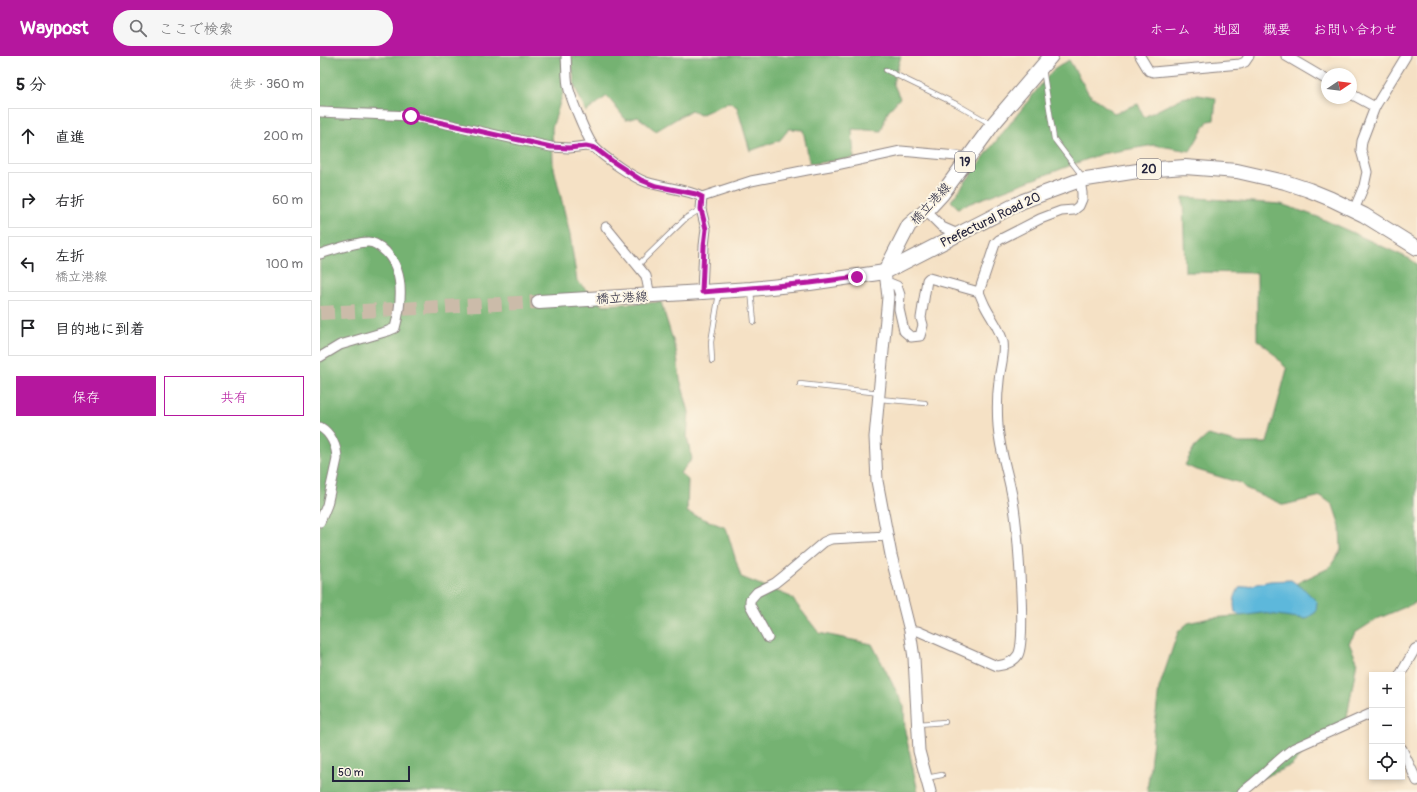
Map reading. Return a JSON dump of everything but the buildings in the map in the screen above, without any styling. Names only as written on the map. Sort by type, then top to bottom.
[{"type":"main road","name":"橋立港線","points":[[539,302],[751,289],[886,277],[909,225],[930,207],[942,194],[993,124],[1047,61]]},
{"type":"main road","name":"Prefectural Road 20","points":[[886,277],[958,234],[1023,201],[1082,179],[1144,170],[1185,167],[1237,171],[1285,182],[1331,199],[1364,214],[1417,248]]},
{"type":"street","points":[[566,56],[568,89],[589,139],[595,148],[641,180],[656,186],[696,194],[702,197],[751,181],[836,166],[901,151],[968,157]]},
{"type":"street","points":[[1140,56],[1149,71],[1153,72],[1240,64],[1245,62],[1249,56]]},
{"type":"street","points":[[1286,56],[1321,76]]},
{"type":"street","points":[[1354,210],[1364,186],[1367,172],[1361,150],[1362,141],[1375,107],[1406,56]]},
{"type":"street","points":[[1357,97],[1375,107]]},
{"type":"street","points":[[320,112],[411,116],[551,147],[569,148],[586,146],[595,148]]},
{"type":"street","points":[[910,631],[918,631],[997,666],[1006,664],[1013,660],[1021,649],[1021,605],[1016,523],[1013,500],[1001,450],[997,415],[1003,344],[1002,336],[985,307],[979,292],[995,244],[999,240],[1040,219],[1061,211],[1074,210],[1079,206],[1082,199],[1082,179]]},
{"type":"street","points":[[702,197],[701,209],[706,229],[702,292]]},
{"type":"street","points":[[930,207],[930,215],[942,227],[958,234]]},
{"type":"street","points":[[606,228],[646,276],[650,296]]},
{"type":"street","points":[[320,254],[360,243],[376,243],[392,258],[396,265],[400,288],[398,317],[395,328],[340,345],[320,357]]},
{"type":"street","points":[[886,277],[896,286],[900,295],[899,309],[904,331],[911,337],[920,336],[923,325],[920,318],[927,280],[929,278],[979,292]]},
{"type":"street","points":[[886,277],[888,296],[876,437],[877,481],[887,536],[910,631],[914,658],[919,751],[930,792]]},
{"type":"street","points":[[320,428],[330,436],[337,452],[337,459],[327,505],[323,518],[320,522]]},
{"type":"street","points":[[768,638],[750,604],[750,600],[757,592],[775,583],[824,542],[831,538],[887,536]]},
{"type":"street","points":[[1402,672],[1417,648]]},
{"type":"street","points":[[1242,792],[1253,784],[1286,753],[1294,748],[1369,714]]},
{"type":"street","points":[[1405,755],[1417,781]]},
{"type":"lane","points":[[1047,61],[1054,139],[1082,179]]},
{"type":"lane","points":[[886,70],[993,124]]},
{"type":"lane","points":[[638,265],[686,218],[701,209]]},
{"type":"lane","points":[[751,289],[754,322]]},
{"type":"lane","points":[[712,361],[711,342],[719,291]]},
{"type":"lane","points":[[800,384],[925,403]]},
{"type":"lane","points":[[918,724],[945,722]]},
{"type":"lane","points":[[926,778],[942,775]]},
{"type":"green space","points":[[320,56],[562,56],[565,86],[552,128],[553,164],[570,235],[577,281],[602,305],[661,302],[676,350],[680,379],[689,412],[687,438],[692,459],[680,473],[688,480],[687,512],[726,528],[741,577],[791,597],[819,633],[872,644],[904,706],[905,731],[918,792],[320,792]]},
{"type":"green space","points":[[571,56],[901,56],[893,83],[900,98],[888,111],[881,131],[852,129],[854,158],[810,164],[803,130],[789,129],[780,140],[750,151],[737,107],[729,102],[700,115],[691,110],[656,131],[638,117],[626,120],[607,96],[586,112],[575,87]]},
{"type":"green space","points":[[1069,60],[1089,94],[1114,113],[1138,104],[1144,117],[1182,98],[1198,95],[1216,98],[1214,120],[1208,121],[1190,151],[1154,145],[1101,154],[958,208],[951,201],[993,145],[1052,71]]},
{"type":"green space","points":[[1183,197],[1281,204],[1318,217],[1410,259],[1417,264],[1417,602],[1377,619],[1355,633],[1349,643],[1357,661],[1347,717],[1330,733],[1317,737],[1292,765],[1242,787],[1235,792],[1147,792],[1159,688],[1178,632],[1188,623],[1210,618],[1238,616],[1254,612],[1299,582],[1329,568],[1341,550],[1340,526],[1333,505],[1321,496],[1284,505],[1245,488],[1240,483],[1185,465],[1194,448],[1208,435],[1239,443],[1267,443],[1287,369],[1268,348],[1257,340],[1257,273],[1185,272]]},
{"type":"water","points":[[1291,580],[1304,589],[1317,602],[1316,612],[1306,619],[1262,613],[1240,616],[1235,612],[1234,600],[1239,588],[1270,581]]},
{"type":"tunnel","points":[[320,313],[539,302]]},
{"type":"route","points":[[411,116],[551,147],[574,148],[586,146],[595,148],[641,180],[656,186],[696,194],[702,197],[701,209],[704,216],[706,229],[702,292],[751,289],[857,277]]}]
